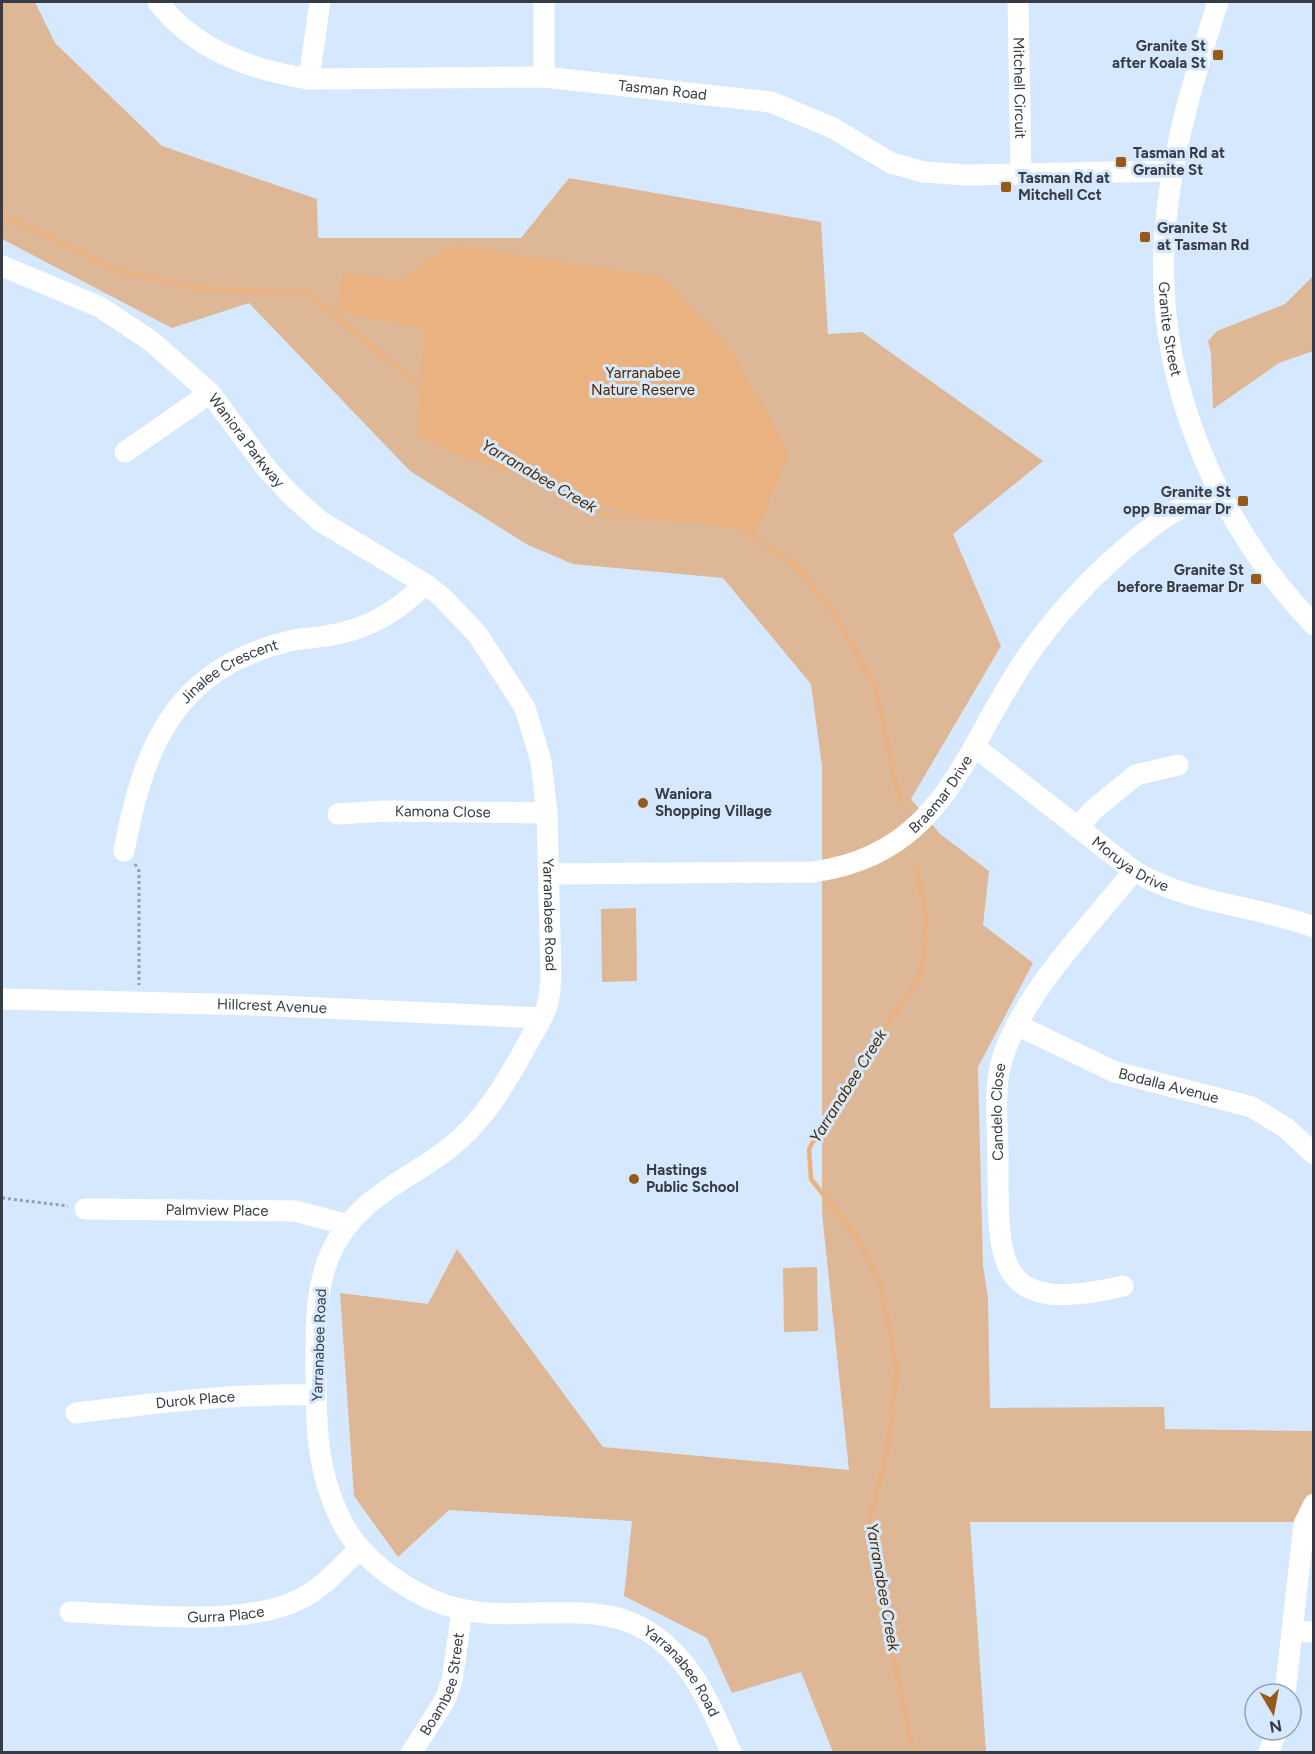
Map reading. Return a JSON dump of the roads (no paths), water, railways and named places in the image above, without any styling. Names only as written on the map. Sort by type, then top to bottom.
[{"type":"street","name":"Tasman Road","points":[[158,2],[187,33],[217,52],[260,69],[309,79],[544,77],[771,102],[833,128],[891,163],[906,168],[966,175],[1173,171]]},
{"type":"street","points":[[309,79],[320,2]]},
{"type":"street","points":[[544,2],[544,77]]},
{"type":"street","name":"Mitchell Circuit","points":[[1018,2],[1016,43],[1021,174]]},
{"type":"street","name":"Granite Street","points":[[1218,2],[1197,69],[1173,171],[1165,233],[1169,331],[1180,387],[1195,435],[1217,489],[1247,539],[1314,625]]},
{"type":"street","name":"Waniora Parkway","points":[[2,266],[100,307],[151,341],[210,393],[267,469],[291,495],[320,520],[425,584],[442,597],[478,635]]},
{"type":"street","points":[[125,452],[210,393]]},
{"type":"street","name":"Braemar Drive","points":[[550,874],[771,874],[840,868],[884,851],[937,805],[975,747],[1032,650],[1089,583],[1163,519],[1217,489]]},
{"type":"street","name":"Jinalee Crescent","points":[[124,851],[133,802],[160,731],[196,689],[221,669],[242,657],[296,639],[351,631],[381,620],[398,609],[425,584]]},
{"type":"street","name":"Yarranabee Road","points":[[478,635],[525,708],[542,761],[548,813],[550,874],[551,978],[549,998],[542,1018],[508,1079],[470,1130],[448,1149],[376,1195],[348,1225],[333,1247],[320,1283],[316,1327],[316,1395],[323,1478],[346,1531],[359,1549],[373,1563],[432,1601],[462,1610],[602,1615],[627,1621],[646,1630],[683,1662],[700,1685],[731,1752]]},
{"type":"street","name":"Moruya Drive","points":[[975,747],[1134,871],[1179,893],[1314,927]]},
{"type":"street","points":[[1078,828],[1093,810],[1136,775],[1178,765]]},
{"type":"street","name":"Kamona Close","points":[[338,814],[395,811],[548,813]]},
{"type":"street","name":"Candelo Close","points":[[1124,1286],[1078,1295],[1056,1296],[1038,1292],[1009,1271],[1002,1255],[998,1235],[1000,1070],[1004,1051],[1032,997],[1134,871]]},
{"type":"street","name":"Hillcrest Avenue","points":[[2,999],[139,1001],[542,1018]]},
{"type":"street","name":"Bodalla Avenue","points":[[1017,1025],[1115,1072],[1252,1107],[1287,1128],[1314,1154]]},
{"type":"street","name":"Palmview Place","points":[[85,1209],[295,1211],[348,1225]]},
{"type":"street","name":"Durok Place","points":[[76,1413],[210,1396],[316,1395]]},
{"type":"street","points":[[1286,1682],[1304,1524],[1314,1504]]},
{"type":"street","name":"Gurra Place","points":[[70,1612],[230,1616],[269,1612],[302,1599],[331,1577],[359,1549]]},
{"type":"street","name":"Boambee Street","points":[[412,1752],[446,1700],[452,1681],[462,1610]]},
{"type":"street","points":[[1292,1631],[1314,1632]]},
{"type":"water","points":[[457,245],[664,278],[731,350],[789,453],[756,532],[623,511],[451,452],[417,435],[425,329],[337,311],[343,274],[401,280],[427,260]]},
{"type":"waterway","name":"Yarranabee Creek","points":[[2,215],[120,271],[195,288],[307,293],[424,389]]},
{"type":"waterway","name":"Yarranabee Creek","points":[[561,488],[608,515],[683,520]]},
{"type":"waterway","name":"Yarranabee Creek","points":[[738,526],[797,567],[835,615],[876,689],[900,803]]},
{"type":"waterway","name":"Yarranabee Creek","points":[[913,1752],[882,1604],[869,1521],[886,1458],[897,1370],[881,1286],[856,1236],[811,1179],[809,1149],[848,1081],[920,976],[927,919],[916,868]]},
{"type":"place","name":"Granite St after Koala St","points":[[1218,55]]},
{"type":"place","name":"Tasman Rd at Granite St","points":[[1121,162]]},
{"type":"place","name":"Tasman Rd at Mitchell Cct","points":[[1006,187]]},
{"type":"place","name":"Granite St at Tasman Rd","points":[[1145,237]]},
{"type":"place","name":"Granite St opp Braemar Dr","points":[[1243,501]]},
{"type":"place","name":"Granite St before Braemar Dr","points":[[1256,579]]},
{"type":"place","name":"Waniora Shopping Village","points":[[643,803]]},
{"type":"place","name":"Hastings Public School","points":[[634,1179]]},
{"type":"park label","name":"Yarranabee Nature Reserve","points":[[643,382]]}]
